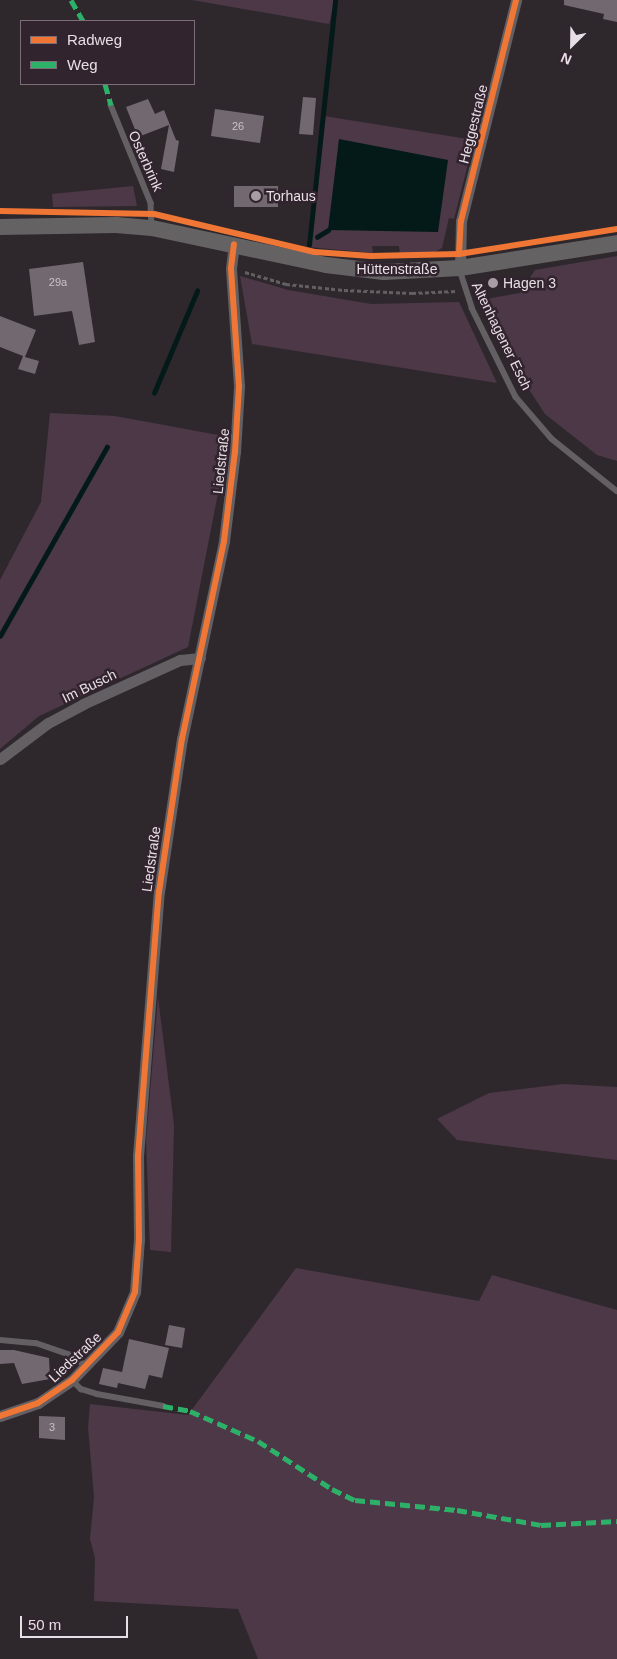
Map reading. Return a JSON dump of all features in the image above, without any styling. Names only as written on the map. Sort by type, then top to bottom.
[{"type":"main road","name":"Hüttenstraße","points":[[0,227],[116,225],[152,228],[363,271],[419,272],[460,268],[617,243]]},
{"type":"street","name":"Heggestraße","points":[[460,268],[461,221],[516,0]]},
{"type":"street","name":"Liedstraße","points":[[0,1416],[38,1403],[72,1380],[118,1332],[135,1292],[139,1239],[138,1156],[158,892],[181,749],[224,541],[238,424],[238,340],[231,268],[234,244]]},
{"type":"street","name":"Im Busch","points":[[0,759],[48,723],[83,704],[180,660],[200,658]]},
{"type":"lane","name":"Osterbrink","points":[[110,105],[151,203],[152,228]]},
{"type":"lane","name":"Altenhagener Esch","points":[[460,268],[464,289],[516,397],[552,439],[617,491]]},
{"type":"lane","name":"Liedstraße","points":[[0,1340],[36,1343],[70,1355],[87,1366]]},
{"type":"lane","points":[[72,1380],[81,1389],[97,1394],[163,1406]]},
{"type":"path","points":[[231,268],[286,284],[344,290],[412,293],[464,289]]},
{"type":"shaded area","points":[[192,0],[335,0],[329,24]]},
{"type":"shaded area","points":[[324,116],[474,140],[454,219],[449,218],[442,248],[435,252],[400,254],[399,246],[372,246],[373,253],[309,247]]},
{"type":"shaded area","points":[[339,139],[448,160],[438,232],[328,230]]},
{"type":"shaded area","points":[[133,186],[137,206],[53,207],[52,194]]},
{"type":"shaded area","points":[[617,256],[617,461],[597,455],[545,414],[513,365],[486,299],[520,293],[535,270]]},
{"type":"shaded area","points":[[240,276],[288,290],[371,304],[459,302],[497,383],[252,344]]},
{"type":"shaded area","points":[[50,413],[115,416],[229,437],[188,647],[39,716],[0,749],[0,580],[41,502]]},
{"type":"shaded area","points":[[158,997],[174,1125],[171,1252],[150,1250],[146,1140]]},
{"type":"shaded area","points":[[563,1084],[617,1087],[617,1160],[457,1140],[437,1119],[489,1093]]},
{"type":"shaded area","points":[[296,1268],[479,1301],[492,1275],[617,1310],[617,1659],[258,1659],[238,1609],[94,1601],[95,1558],[90,1539],[94,1497],[88,1427],[90,1404],[188,1415]]},
{"type":"building","points":[[564,0],[617,0],[617,22],[603,19],[604,14],[564,5]]},
{"type":"building","points":[[303,97],[316,98],[313,135],[299,134]]},
{"type":"building","points":[[148,99],[155,114],[164,110],[176,140],[179,141],[174,172],[161,169],[169,125],[138,137],[126,107]]},
{"type":"building","points":[[215,109],[264,116],[260,143],[211,136]]},
{"type":"building","name":"Torhaus","points":[[234,186],[278,186],[278,207],[234,207]]},
{"type":"building","points":[[83,262],[95,342],[79,345],[72,311],[34,316],[29,269]]},
{"type":"building","points":[[0,316],[36,330],[25,357],[39,361],[35,374],[18,369],[23,356],[0,347]]},
{"type":"building","points":[[169,1325],[185,1328],[182,1348],[165,1345]]},
{"type":"building","points":[[129,1339],[169,1348],[162,1378],[149,1375],[145,1389],[118,1383],[117,1388],[99,1384],[103,1368],[122,1372]]},
{"type":"building","points":[[0,1350],[14,1350],[49,1358],[50,1379],[22,1384],[14,1363],[0,1364]]},
{"type":"building","points":[[39,1416],[65,1417],[65,1440],[39,1438]]},
{"type":"waterway","points":[[309,245],[335,0]]},
{"type":"waterway","points":[[317,237],[328,230]]},
{"type":"waterway","points":[[154,393],[197,291]]},
{"type":"waterway","points":[[0,636],[107,447]]},
{"type":"marked path","points":[[71,0],[82,20]]},
{"type":"marked path","points":[[105,85],[111,105]]},
{"type":"marked path","points":[[163,1406],[190,1411],[258,1441],[332,1489],[355,1500],[457,1510],[541,1525],[617,1521]]},
{"type":"cycle path","points":[[459,254],[461,221],[516,0]]},
{"type":"cycle path","points":[[0,211],[154,214],[315,252],[371,256],[459,254],[617,229]]},
{"type":"cycle path","points":[[0,1416],[38,1403],[72,1380],[118,1332],[135,1292],[139,1239],[138,1156],[159,892],[182,739],[224,541],[235,452],[239,386],[231,268],[234,244]]},
{"type":"place","name":"Torhaus","points":[[256,196]]},
{"type":"place","name":"Hagen 3","points":[[493,283]]}]
